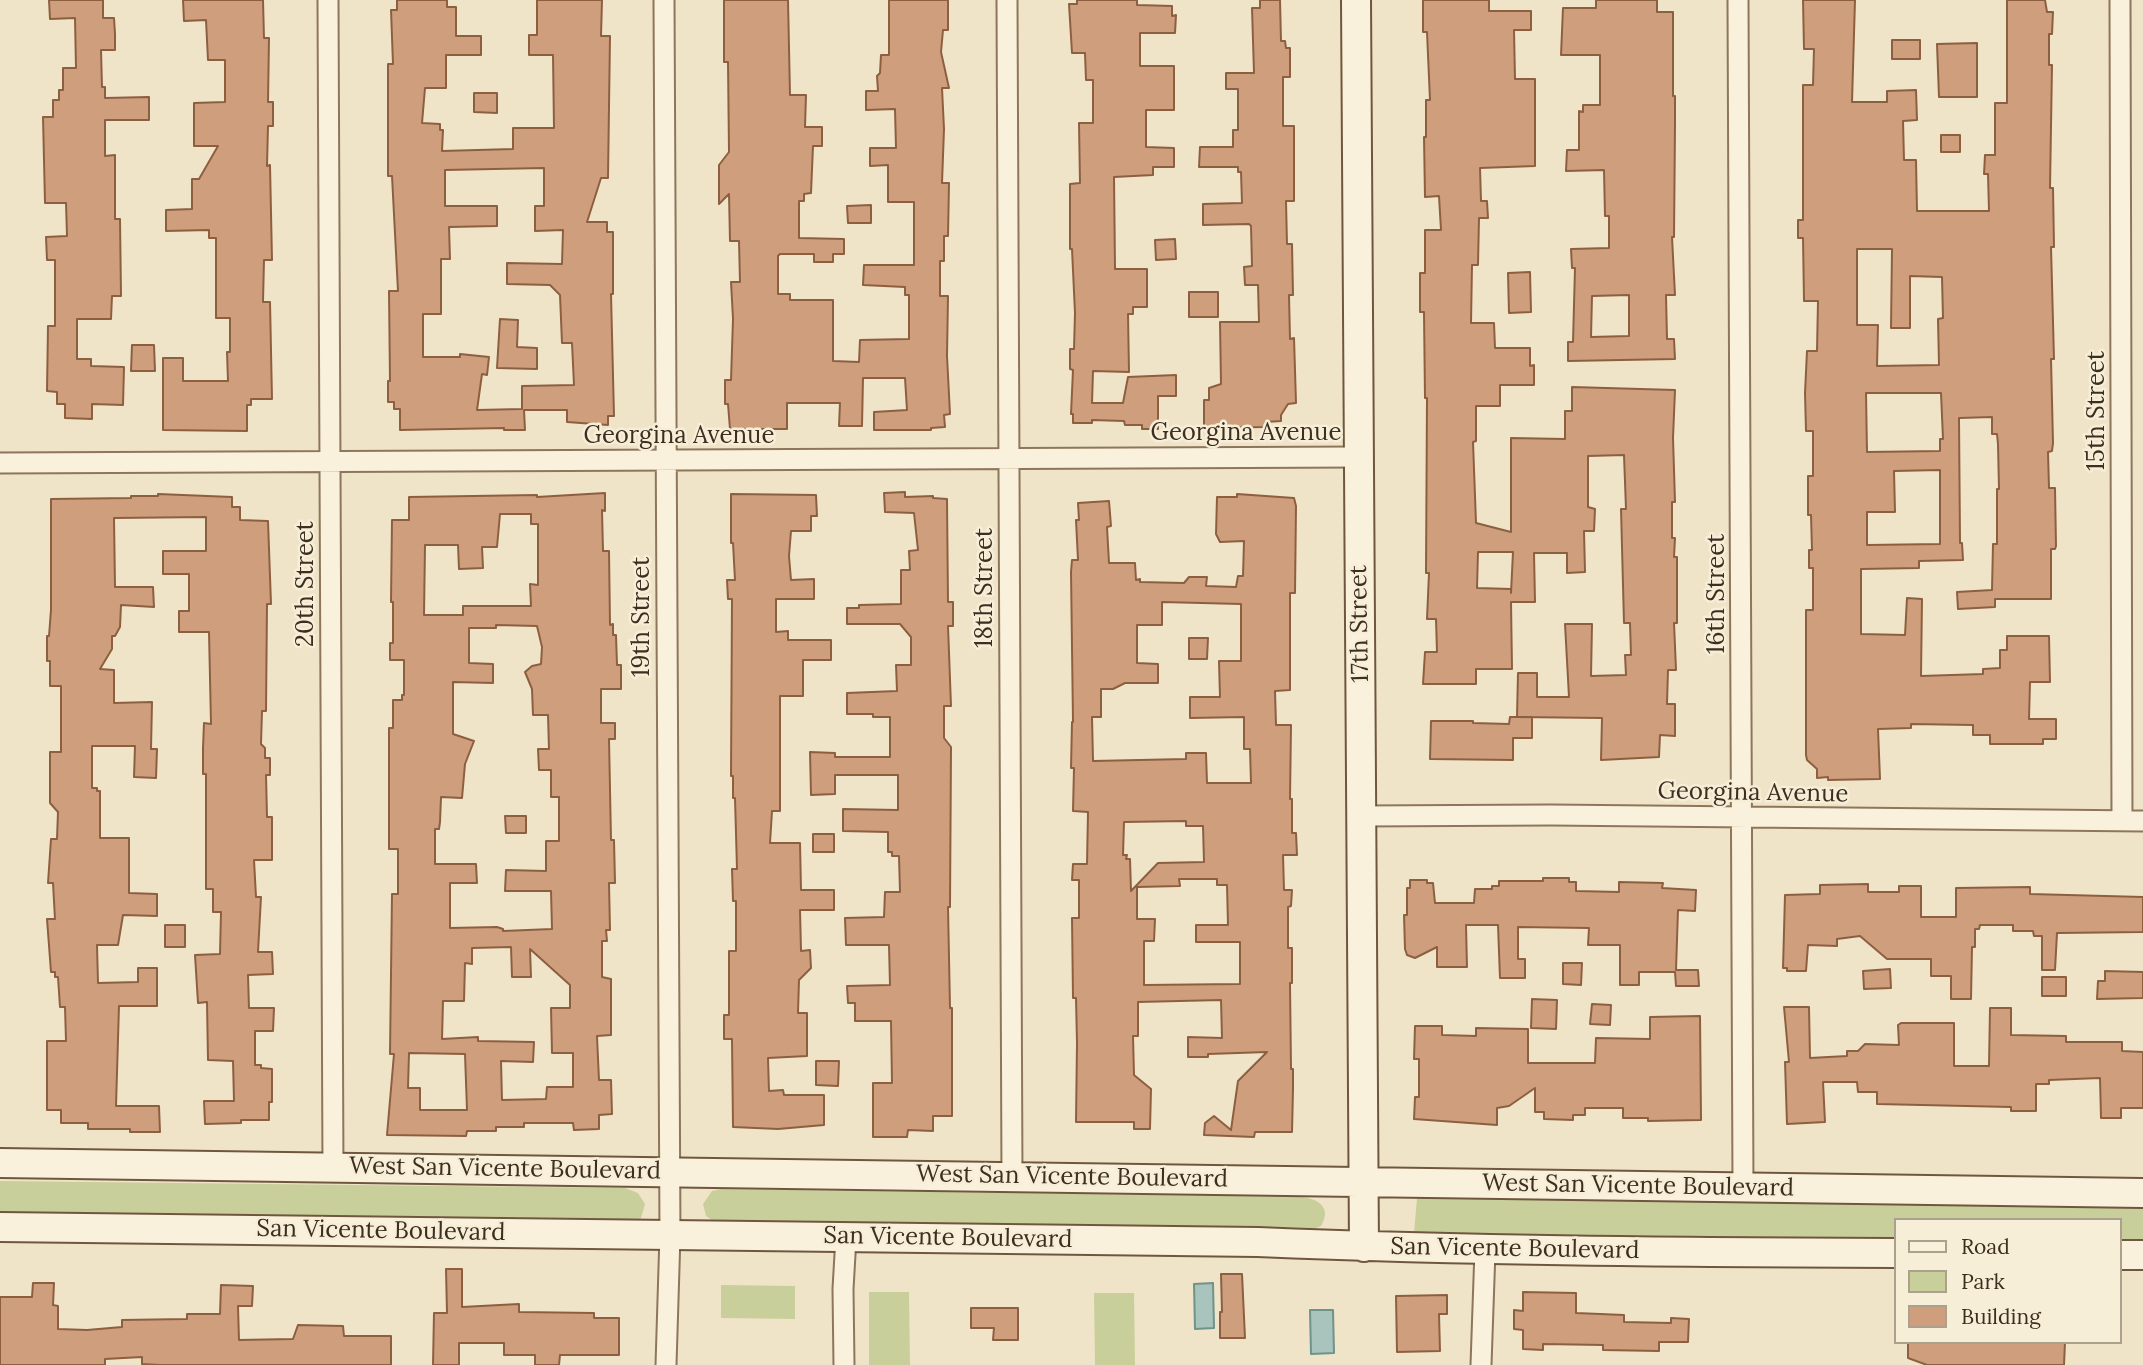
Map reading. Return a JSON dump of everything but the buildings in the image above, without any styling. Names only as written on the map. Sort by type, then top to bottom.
[{"type":"main road","name":"17th Street","points":[[1356,0],[1364,1247]]},
{"type":"main road","name":"West San Vicente Boulevard","points":[[0,1163],[1012,1175],[1364,1183],[2143,1193]]},
{"type":"main road","name":"San Vicente Boulevard","points":[[0,1227],[1258,1242],[1485,1250],[1895,1253]]},
{"type":"main road","points":[[2122,1255],[2143,1255]]},
{"type":"street","name":"20th Street","points":[[328,0],[333,1167]]},
{"type":"street","name":"19th Street","points":[[664,0],[670,1235],[666,1365]]},
{"type":"street","name":"18th Street","points":[[1007,0],[1012,1175]]},
{"type":"street","name":"16th Street","points":[[1738,0],[1743,1187]]},
{"type":"street","name":"15th Street","points":[[2120,0],[2122,821]]},
{"type":"street","name":"Georgina Avenue","points":[[0,463],[1358,457]]},
{"type":"street","name":"Georgina Avenue","points":[[1362,816],[2143,821]]},
{"type":"street","points":[[844,1365],[843,1289],[846,1237]]},
{"type":"street","points":[[1481,1365],[1485,1250]]},
{"type":"green space","points":[[0,1181],[625,1188],[638,1193],[645,1204],[641,1218],[634,1222],[0,1216]]},
{"type":"green space","points":[[712,1191],[1302,1197],[1318,1202],[1325,1214],[1321,1226],[1308,1232],[716,1223],[706,1216],[703,1204]]},
{"type":"green space","points":[[1417,1198],[2143,1207],[2143,1243],[2122,1242],[2122,1218],[1895,1218],[1895,1240],[1414,1233]]},
{"type":"green space","points":[[721,1285],[795,1286],[795,1319],[721,1318]]},
{"type":"green space","points":[[869,1292],[909,1292],[910,1365],[869,1365]]},
{"type":"green space","points":[[1094,1293],[1134,1293],[1135,1365],[1095,1365]]},
{"type":"water","points":[[1213,1283],[1214,1328],[1195,1329],[1194,1284]]},
{"type":"water","points":[[1310,1310],[1333,1310],[1334,1353],[1311,1354]]}]
